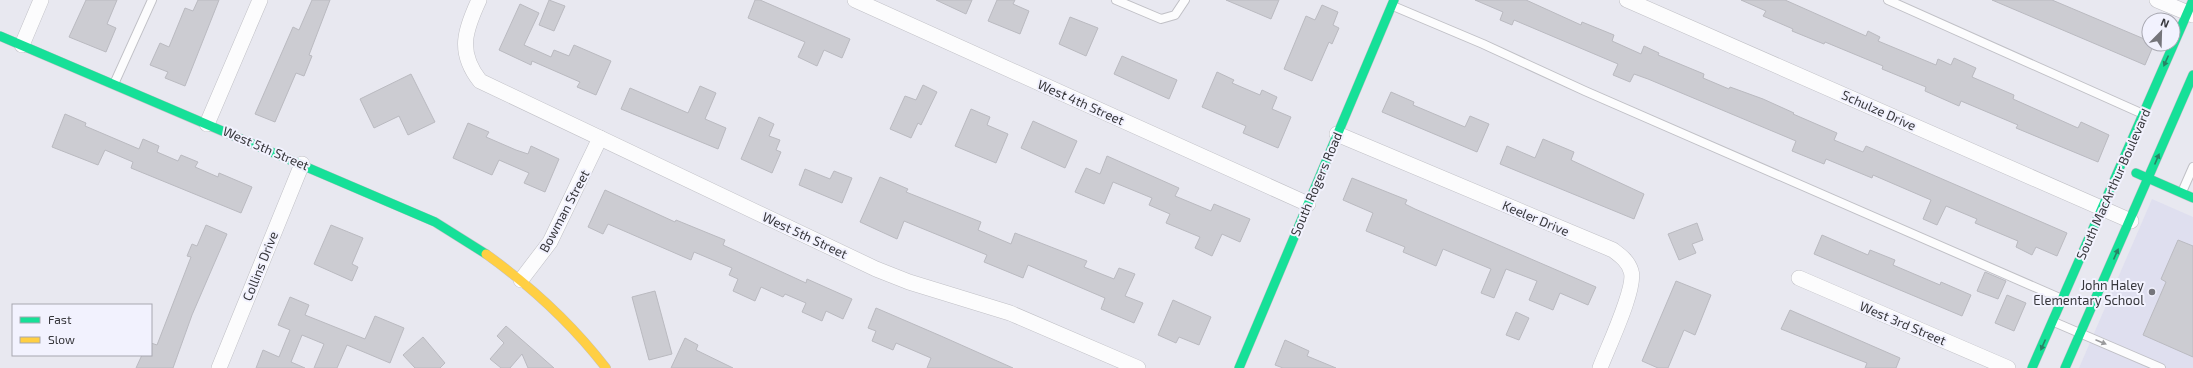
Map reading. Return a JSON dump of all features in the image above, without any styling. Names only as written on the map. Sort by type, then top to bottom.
[{"type":"street","points":[[22,45],[41,0]]},
{"type":"street","points":[[207,124],[260,0]]},
{"type":"street","name":"West 5th Street","points":[[479,0],[467,27],[465,42],[471,70],[480,81],[876,269],[909,282],[1010,313],[1138,368]]},
{"type":"street","name":"West 4th Street","points":[[855,0],[1308,204]]},
{"type":"street","name":"Schulze Drive","points":[[1628,0],[2131,221]]},
{"type":"street","points":[[2157,0],[2191,9]]},
{"type":"street","name":"South Rogers Road","points":[[1239,368],[1393,3]]},
{"type":"street","name":"South MacArthur Boulevard","points":[[2032,368],[2143,114],[2191,9]]},
{"type":"street","name":"West 5th Street","points":[[0,36],[436,222],[488,254],[521,280],[566,322],[606,368]]},
{"type":"street","points":[[2065,368],[2131,221],[2193,75]]},
{"type":"street","name":"Keeler Drive","points":[[1337,134],[1613,250],[1625,259],[1632,272],[1631,287],[1600,368]]},
{"type":"street","name":"Bowman Street","points":[[521,280],[550,242],[600,138]]},
{"type":"street","name":"Collins Drive","points":[[219,368],[302,164]]},
{"type":"street","points":[[2120,166],[2193,198]]},
{"type":"street","name":"West 3rd Street","points":[[1799,278],[2008,368]]},
{"type":"lane","points":[[114,84],[152,0]]},
{"type":"lane","points":[[1116,0],[1161,19],[1170,18],[1175,15],[1185,0]]},
{"type":"lane","points":[[1888,0],[2143,114]]},
{"type":"lane","points":[[1393,3],[1585,91],[1814,189],[2062,299]]},
{"type":"lane","points":[[2182,193],[2193,167]]},
{"type":"lane","points":[[2053,321],[2161,368]]},
{"type":"shaded area","name":"John Haley Elementary School","points":[[2152,199],[2193,217],[2193,368],[2079,368]]},
{"type":"building","points":[[86,0],[117,0],[107,24],[116,28],[106,52],[69,37]]},
{"type":"building","points":[[198,0],[219,0],[185,86],[165,78],[168,72],[150,65],[160,43],[169,47],[185,8],[193,11]]},
{"type":"building","points":[[312,0],[330,0],[309,55],[312,56],[304,76],[296,73],[275,122],[255,114],[293,27],[299,30]]},
{"type":"building","points":[[549,0],[565,6],[554,31],[539,25]]},
{"type":"building","points":[[755,0],[760,0],[850,39],[842,58],[824,50],[817,66],[798,57],[805,42],[748,18]]},
{"type":"building","points":[[936,0],[972,0],[966,14]]},
{"type":"building","points":[[997,0],[1015,0],[1013,4],[1029,11],[1020,34],[988,21]]},
{"type":"building","points":[[1226,0],[1279,0],[1271,19]]},
{"type":"building","points":[[1475,0],[1526,0],[1581,25],[1582,22],[1614,35],[1612,41],[1641,54],[1644,46],[1659,53],[1658,55],[1704,74],[1703,78],[1729,89],[1730,87],[1763,99],[1837,133],[1834,140],[1863,152],[1866,146],[2067,233],[2057,256],[2036,247],[2032,255],[2016,247],[2018,241],[1975,223],[1977,219],[1946,206],[1937,225],[1923,219],[1931,200],[1873,175],[1872,178],[1826,159],[1824,164],[1792,151],[1796,141],[1648,79],[1634,74],[1630,82],[1613,75],[1618,64],[1514,20],[1512,25],[1500,20],[1503,12]]},
{"type":"building","points":[[1741,0],[1785,0],[1866,36],[1868,31],[1880,37],[1878,41],[1936,65],[1938,59],[1951,65],[1954,58],[1976,68],[1972,77],[2014,95],[2013,99],[2078,128],[2081,122],[2109,135],[2098,162],[2016,128],[2018,125],[1961,101],[1959,106],[1925,91],[1926,87],[1882,69],[1883,66],[1825,42],[1824,44],[1792,31],[1793,29],[1763,16],[1766,11]]},
{"type":"building","points":[[1992,0],[2052,0],[2141,38],[2141,52],[2151,52],[2145,65]]},
{"type":"building","points":[[520,4],[539,13],[524,45],[551,57],[554,50],[569,56],[574,45],[611,61],[596,95],[577,87],[580,82],[532,61],[531,65],[499,50]]},
{"type":"building","points":[[1322,5],[1338,12],[1333,25],[1339,28],[1332,44],[1329,42],[1312,81],[1284,69],[1306,16],[1315,20]]},
{"type":"building","points":[[1070,17],[1098,28],[1086,56],[1059,44]]},
{"type":"building","points":[[1122,56],[1177,80],[1169,99],[1114,74]]},
{"type":"building","points":[[1217,72],[1234,80],[1232,83],[1260,95],[1262,90],[1277,97],[1272,109],[1291,117],[1278,148],[1243,133],[1246,126],[1202,107]]},
{"type":"building","points":[[411,74],[435,122],[408,135],[399,116],[374,128],[360,99]]},
{"type":"building","points":[[923,85],[937,92],[921,125],[918,123],[911,138],[890,129],[905,96],[916,100]]},
{"type":"building","points":[[700,86],[716,93],[705,119],[726,128],[718,149],[621,109],[630,88],[688,113]]},
{"type":"building","points":[[1391,92],[1414,102],[1413,105],[1465,127],[1470,116],[1489,124],[1477,152],[1382,112]]},
{"type":"building","points":[[971,109],[990,117],[987,125],[1008,134],[996,163],[955,146]]},
{"type":"building","points":[[65,114],[86,123],[85,126],[139,149],[143,139],[159,146],[157,152],[178,161],[181,155],[198,162],[195,167],[218,177],[219,173],[252,187],[241,213],[131,168],[133,162],[105,150],[98,165],[52,147]]},
{"type":"building","points":[[759,117],[774,124],[769,136],[780,140],[776,150],[781,152],[772,173],[741,159]]},
{"type":"building","points":[[1033,121],[1077,141],[1065,168],[1021,148]]},
{"type":"building","points":[[468,123],[489,132],[486,137],[516,150],[528,154],[531,146],[559,159],[545,192],[524,183],[529,173],[499,160],[492,175],[453,158]]},
{"type":"building","points":[[1543,139],[1574,152],[1571,160],[1644,194],[1634,219],[1500,164],[1507,146],[1535,158]]},
{"type":"building","points":[[1107,156],[1179,188],[1175,196],[1211,211],[1214,204],[1250,219],[1240,242],[1222,234],[1212,256],[1195,248],[1200,237],[1166,223],[1170,214],[1149,205],[1152,198],[1113,182],[1104,204],[1075,192],[1086,168],[1100,174]]},
{"type":"building","points":[[805,169],[830,179],[834,171],[852,178],[842,203],[799,185]]},
{"type":"building","points":[[880,177],[908,189],[906,192],[981,222],[978,230],[1011,244],[1015,233],[1087,261],[1084,267],[1114,279],[1119,268],[1135,274],[1125,296],[1143,303],[1134,323],[1101,309],[1105,298],[1028,265],[1023,278],[984,262],[987,255],[904,221],[897,239],[860,222]]},
{"type":"building","points":[[1352,178],[1407,200],[1405,204],[1415,209],[1596,287],[1588,305],[1560,293],[1553,310],[1529,300],[1537,281],[1506,269],[1494,298],[1481,293],[1491,269],[1443,249],[1436,266],[1403,252],[1405,247],[1366,231],[1373,213],[1343,200]]},
{"type":"building","points":[[605,190],[675,222],[676,220],[725,240],[723,245],[806,283],[807,279],[852,299],[843,319],[826,311],[822,321],[802,312],[806,303],[785,294],[783,297],[761,287],[755,301],[733,291],[738,279],[729,275],[732,268],[694,252],[691,260],[608,224],[603,234],[588,227]]},
{"type":"building","points":[[1697,223],[1703,240],[1692,244],[1696,253],[1679,260],[1668,234]]},
{"type":"building","points":[[206,225],[227,234],[192,315],[173,368],[136,368],[142,356],[152,356],[152,343],[157,345],[191,257],[187,256],[192,244],[197,246]]},
{"type":"building","points":[[331,225],[363,238],[352,264],[358,267],[352,281],[314,264]]},
{"type":"building","points":[[1822,235],[1868,255],[1870,250],[1895,260],[1893,265],[1940,285],[1941,282],[1971,295],[1962,316],[1814,254]]},
{"type":"building","points":[[2178,240],[2193,246],[2193,357],[2143,335],[2166,282],[2161,279]]},
{"type":"building","points":[[1985,272],[2006,281],[1998,299],[1977,291]]},
{"type":"building","points":[[1676,281],[1711,295],[1695,335],[1684,330],[1668,368],[1658,368],[1642,361]]},
{"type":"building","points":[[655,291],[672,354],[649,360],[632,297]]},
{"type":"building","points":[[2007,295],[2026,303],[2014,331],[1995,323]]},
{"type":"building","points":[[290,297],[309,305],[305,315],[365,339],[375,316],[404,328],[390,363],[347,345],[337,368],[314,368],[324,344],[302,335],[291,362],[305,368],[256,368],[263,350],[279,357],[290,330],[278,325]]},
{"type":"building","points":[[1173,300],[1211,317],[1199,345],[1179,337],[1176,343],[1158,335]]},
{"type":"building","points":[[876,308],[1013,368],[927,368],[931,358],[896,343],[893,350],[872,341],[876,331],[868,328]]},
{"type":"building","points":[[1790,310],[1900,358],[1896,368],[1865,368],[1867,363],[1781,329]]},
{"type":"building","points":[[1516,312],[1529,318],[1519,340],[1506,335]]},
{"type":"building","points":[[506,326],[554,368],[528,368],[522,354],[510,368],[501,368],[490,359],[504,343],[497,336]]},
{"type":"building","points":[[423,337],[445,363],[440,368],[415,368],[403,355]]},
{"type":"building","points":[[685,338],[698,345],[696,350],[733,368],[671,368]]},
{"type":"building","points":[[1285,340],[1309,351],[1307,356],[1336,368],[1283,368],[1275,365]]},
{"type":"traffic: fast","points":[[1239,368],[1394,0]]},
{"type":"traffic: fast","points":[[2032,368],[2193,0]]},
{"type":"traffic: fast","points":[[0,36],[435,222],[486,254]]},
{"type":"traffic: fast","points":[[2065,368],[2193,75]]},
{"type":"traffic: fast","points":[[2136,173],[2193,198]]},
{"type":"traffic: slow","points":[[486,254],[535,293],[565,321],[606,368]]},
{"type":"place","name":"John Haley Elementary School","points":[[2152,292]]}]
